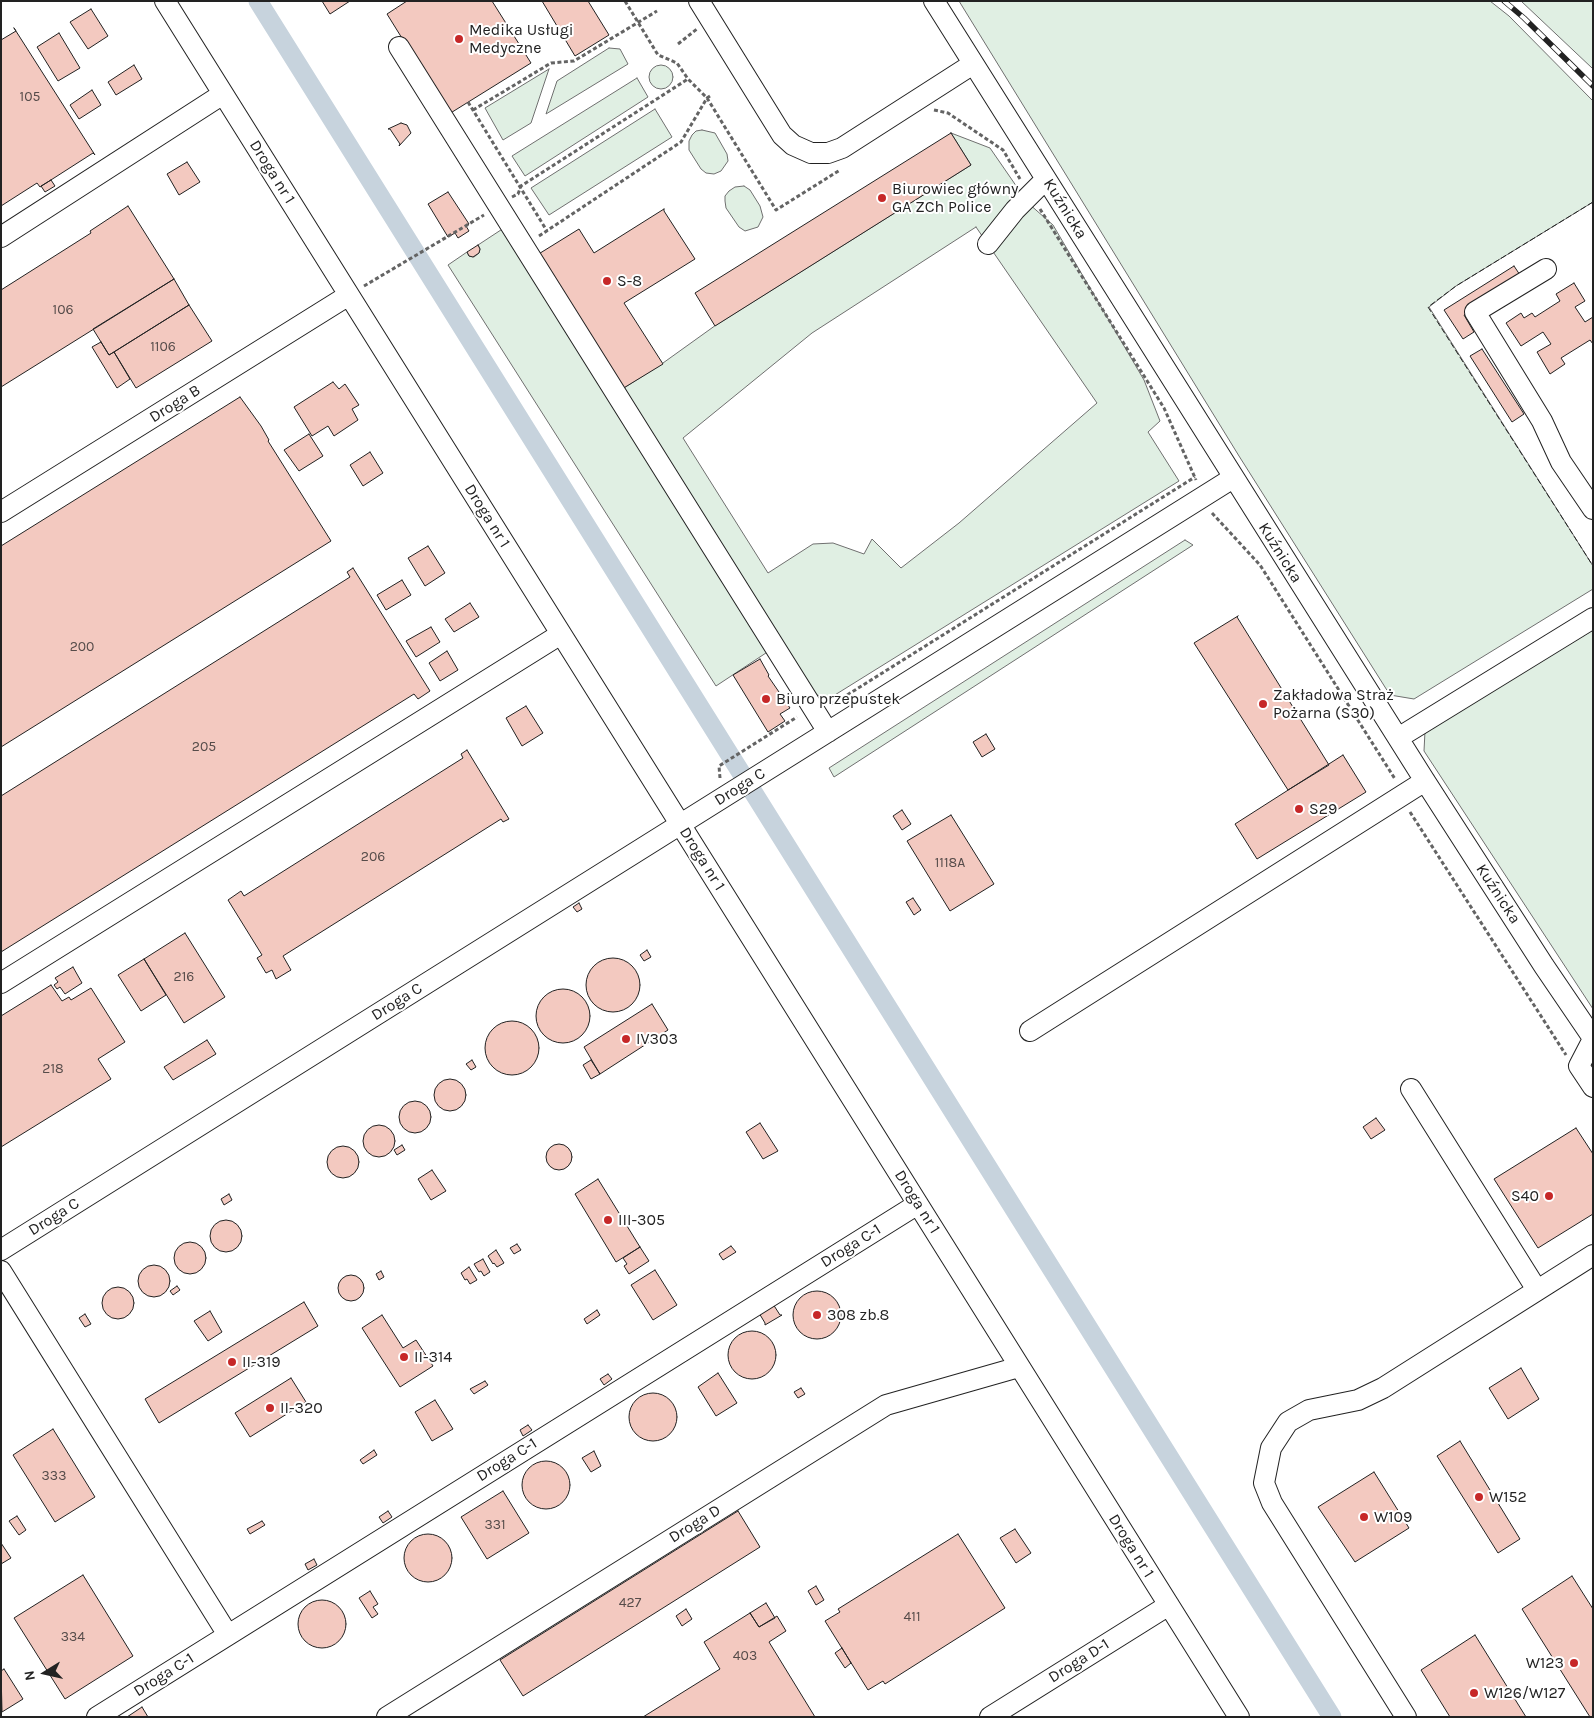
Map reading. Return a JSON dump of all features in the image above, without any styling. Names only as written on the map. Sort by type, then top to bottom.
[{"type":"street","name":"Droga nr 1","points":[[165,1],[1238,1717]]},
{"type":"street","points":[[699,1],[782,135],[793,145],[811,153],[828,153],[842,148],[972,64]]},
{"type":"street","name":"Kuźnicka","points":[[934,1],[1398,738],[1544,966],[1593,1038]]},
{"type":"street","points":[[399,47],[828,732]]},
{"type":"street","points":[[1,237],[223,94]]},
{"type":"street","points":[[988,244],[1015,210],[1046,179]]},
{"type":"street","points":[[1546,269],[1475,312],[1542,421],[1561,462],[1593,508]]},
{"type":"street","name":"Droga B","points":[[1,512],[349,295]]},
{"type":"street","name":"Droga C","points":[[1,1250],[1233,478]]},
{"type":"street","points":[[1398,738],[1593,618]]},
{"type":"street","points":[[1,983],[561,634]]},
{"type":"street","points":[[1030,1031],[1426,781]]},
{"type":"street","points":[[1593,1038],[1579,1066],[1593,1087]]},
{"type":"street","points":[[1411,1089],[1537,1290]]},
{"type":"street","name":"Droga C-1","points":[[97,1717],[918,1204]]},
{"type":"street","points":[[1406,1717],[1272,1503],[1264,1483],[1272,1448],[1288,1422],[1309,1410],[1358,1400],[1383,1388],[1593,1255]]},
{"type":"street","points":[[1,1271],[228,1635]]},
{"type":"street","name":"Droga D","points":[[387,1717],[886,1405],[1019,1367]]},
{"type":"street","name":"Droga D-1","points":[[990,1717],[1169,1605]]},
{"type":"path","points":[[624,1],[658,55],[677,63],[688,79],[708,97],[776,210],[812,188]]},
{"type":"path","points":[[474,110],[551,63],[574,61],[657,11]]},
{"type":"path","points":[[678,44],[710,19]]},
{"type":"path","points":[[349,295],[434,246],[518,194],[520,186],[688,79]]},
{"type":"path","points":[[523,246],[681,142],[708,97]]},
{"type":"path","points":[[468,102],[547,231]]},
{"type":"path","points":[[935,110],[948,113],[1003,150],[1164,408],[1210,511],[1260,565],[1398,783],[1408,809],[1567,1057],[1579,1066]]},
{"type":"path","points":[[719,766],[822,701],[829,704],[836,702],[1194,477]]},
{"type":"green space","points":[[959,1],[1490,1],[1509,16],[1593,101],[1593,202],[1456,286],[1429,307],[1593,566],[1593,589],[1414,699],[1390,695],[1239,456]]},
{"type":"green space","points":[[1521,1],[1593,1],[1593,68],[1592,68]]},
{"type":"green space","points":[[609,48],[620,49],[628,64],[546,114],[557,81]]},
{"type":"green space","points":[[661,65],[670,68],[673,77],[670,86],[661,89],[652,86],[649,77],[652,68]]},
{"type":"green space","points":[[549,69],[531,123],[503,140],[485,108]]},
{"type":"green space","points":[[637,78],[648,97],[525,176],[512,156]]},
{"type":"green space","points":[[655,109],[672,137],[549,215],[531,188]]},
{"type":"green space","points":[[702,130],[715,133],[727,154],[728,161],[721,171],[714,174],[706,173],[701,169],[689,150],[689,141],[692,135],[696,131]]},
{"type":"green space","points":[[951,133],[990,148],[1028,203],[1053,225],[1144,380],[1160,421],[1148,432],[1179,481],[830,698],[803,692],[775,647],[716,686],[448,265],[467,252],[469,256],[474,257],[479,253],[478,245],[510,224],[616,393],[663,363],[716,325],[971,165]],"holes":[[[976,227],[1097,403],[959,523],[901,568],[872,539],[864,554],[833,543],[813,544],[768,573],[683,438],[812,333]]]},
{"type":"green space","points":[[744,186],[750,190],[760,206],[763,217],[758,227],[745,231],[739,227],[726,208],[725,201],[725,196],[729,191],[735,187]]},
{"type":"green space","points":[[1185,540],[1193,545],[834,777],[829,768]]},
{"type":"green space","points":[[1593,630],[1593,1009],[1424,751],[1425,731]]},
{"type":"building","points":[[322,1],[350,1],[330,14]]},
{"type":"building","name":"Medika Usługi Medyczne","points":[[407,1],[492,1],[531,63],[449,114],[387,14]]},
{"type":"building","points":[[542,1],[588,1],[609,35],[575,56]]},
{"type":"building","points":[[91,9],[108,36],[88,49],[70,22]]},
{"type":"building","points":[[16,31],[95,155],[93,153],[40,187],[37,183],[1,206],[1,40]]},
{"type":"building","points":[[59,33],[80,68],[58,81],[37,47]]},
{"type":"building","points":[[134,65],[142,79],[116,95],[108,82]]},
{"type":"building","points":[[92,90],[101,105],[79,119],[70,105]]},
{"type":"building","points":[[401,123],[407,125],[411,133],[399,146],[400,144],[390,129],[388,129]]},
{"type":"building","name":"Biurowiec główny GA ZCh Police","points":[[951,133],[971,165],[715,326],[695,293]]},
{"type":"building","points":[[187,162],[200,182],[179,195],[167,174]]},
{"type":"building","points":[[51,180],[55,186],[45,192],[41,186]]},
{"type":"building","points":[[448,192],[469,224],[466,226],[469,231],[458,238],[455,233],[448,237],[428,204]]},
{"type":"building","points":[[128,206],[174,279],[1,387],[1,290],[91,233],[90,231]]},
{"type":"building","name":"S-8","points":[[664,209],[695,259],[624,303],[663,364],[622,389],[537,255],[579,229],[594,253]]},
{"type":"building","points":[[478,245],[479,253],[473,257],[469,256],[467,252]]},
{"type":"building","points":[[1514,266],[1522,278],[1464,315],[1474,332],[1463,339],[1444,310]]},
{"type":"building","points":[[174,279],[189,305],[109,355],[93,329]]},
{"type":"building","points":[[1574,283],[1585,301],[1575,307],[1585,322],[1593,317],[1593,344],[1590,340],[1561,358],[1565,364],[1550,374],[1537,352],[1551,344],[1543,332],[1521,346],[1506,323],[1521,313],[1524,318],[1532,313],[1535,317],[1560,301],[1556,294]]},
{"type":"building","points":[[189,305],[212,341],[136,388],[114,352]]},
{"type":"building","points":[[101,342],[109,355],[114,352],[130,379],[117,388],[92,347]]},
{"type":"building","points":[[1482,349],[1524,414],[1512,422],[1470,356]]},
{"type":"building","points":[[333,382],[339,389],[345,384],[359,405],[352,409],[358,420],[334,436],[328,426],[312,436],[294,407]]},
{"type":"building","points":[[240,397],[261,426],[268,441],[331,541],[1,747],[1,546]]},
{"type":"building","points":[[309,434],[323,456],[299,471],[284,450]]},
{"type":"building","points":[[370,452],[383,473],[363,486],[350,465]]},
{"type":"building","points":[[428,546],[445,573],[425,586],[408,558]]},
{"type":"building","points":[[353,568],[430,691],[418,699],[414,694],[1,952],[1,796],[350,577],[347,572]]},
{"type":"building","points":[[402,580],[411,595],[386,610],[377,595]]},
{"type":"building","points":[[470,603],[479,617],[454,632],[445,619]]},
{"type":"building","name":"Zakładowa Straż Pożarna (S30)","points":[[1238,616],[1329,765],[1288,790],[1194,643]]},
{"type":"building","points":[[431,627],[440,642],[416,657],[406,641]]},
{"type":"building","points":[[447,651],[458,670],[440,681],[429,663]]},
{"type":"building","name":"Biuro przepustek","points":[[760,659],[768,676],[790,708],[780,714],[785,721],[768,732],[733,675]]},
{"type":"building","points":[[526,706],[543,733],[522,746],[506,718]]},
{"type":"building","points":[[986,734],[995,749],[982,757],[973,742]]},
{"type":"building","points":[[467,750],[509,819],[503,822],[501,819],[283,956],[291,970],[276,979],[272,970],[266,973],[257,958],[262,955],[228,900],[241,891],[244,896],[463,758],[461,754]]},
{"type":"building","name":"S29","points":[[1343,755],[1366,792],[1257,859],[1235,824]]},
{"type":"building","points":[[902,810],[911,824],[902,830],[893,816]]},
{"type":"building","points":[[951,815],[994,884],[950,911],[907,841]]},
{"type":"building","points":[[913,898],[921,910],[914,915],[906,902]]},
{"type":"building","points":[[579,903],[582,909],[577,912],[573,907]]},
{"type":"building","points":[[185,933],[225,997],[184,1023],[144,959]]},
{"type":"building","points":[[647,950],[651,957],[644,961],[640,955]]},
{"type":"building","points":[[613,958],[623,960],[632,966],[638,975],[640,985],[638,995],[632,1004],[623,1010],[613,1012],[603,1010],[594,1004],[588,995],[586,985],[588,975],[594,966],[603,960]]},
{"type":"building","points":[[144,959],[166,995],[141,1011],[118,975]]},
{"type":"building","points":[[73,967],[82,983],[65,994],[60,987],[57,989],[54,985],[58,982],[55,978]]},
{"type":"building","points":[[51,985],[62,1001],[69,997],[71,1000],[91,988],[125,1042],[98,1059],[111,1079],[1,1147],[1,1016]]},
{"type":"building","points":[[563,989],[573,991],[582,997],[588,1006],[590,1016],[588,1026],[582,1035],[573,1041],[563,1043],[553,1041],[544,1035],[538,1026],[536,1016],[538,1006],[544,997],[553,991]]},
{"type":"building","name":"IV303","points":[[652,1004],[668,1030],[600,1074],[584,1047]]},
{"type":"building","points":[[512,1021],[522,1023],[531,1029],[537,1038],[539,1048],[537,1058],[531,1067],[522,1073],[512,1075],[502,1073],[493,1067],[487,1058],[485,1048],[487,1038],[493,1029],[502,1023]]},
{"type":"building","points":[[207,1040],[216,1054],[173,1080],[164,1067]]},
{"type":"building","points":[[472,1060],[476,1067],[471,1070],[466,1064]]},
{"type":"building","points":[[591,1060],[600,1074],[591,1079],[583,1065]]},
{"type":"building","points":[[450,1079],[461,1084],[466,1095],[461,1106],[450,1111],[439,1106],[434,1095],[439,1084]]},
{"type":"building","points":[[415,1101],[426,1106],[431,1117],[426,1128],[415,1133],[404,1128],[399,1117],[404,1106]]},
{"type":"building","points":[[1376,1118],[1385,1130],[1371,1139],[1363,1127]]},
{"type":"building","points":[[760,1123],[778,1151],[763,1159],[746,1132]]},
{"type":"building","points":[[379,1125],[390,1130],[395,1141],[390,1152],[379,1157],[368,1152],[363,1141],[368,1130]]},
{"type":"building","name":"S40","points":[[1576,1128],[1593,1154],[1593,1214],[1538,1248],[1494,1179]]},
{"type":"building","points":[[559,1144],[568,1148],[572,1157],[568,1166],[559,1170],[550,1166],[546,1157],[550,1148]]},
{"type":"building","points":[[402,1145],[405,1150],[397,1155],[394,1150]]},
{"type":"building","points":[[343,1146],[354,1151],[359,1162],[354,1173],[343,1178],[332,1173],[327,1162],[332,1151]]},
{"type":"building","points":[[432,1170],[446,1191],[431,1200],[418,1179]]},
{"type":"building","name":"III-305","points":[[598,1179],[640,1247],[616,1262],[575,1194]]},
{"type":"building","points":[[229,1194],[232,1200],[224,1205],[221,1199]]},
{"type":"building","points":[[226,1220],[237,1225],[242,1236],[237,1247],[226,1252],[215,1247],[210,1236],[215,1225]]},
{"type":"building","points":[[190,1242],[201,1247],[206,1258],[201,1269],[190,1274],[179,1269],[174,1258],[179,1247]]},
{"type":"building","points":[[517,1244],[521,1250],[514,1254],[510,1248]]},
{"type":"building","points":[[731,1246],[736,1252],[723,1260],[719,1254]]},
{"type":"building","points":[[640,1247],[649,1261],[629,1274],[624,1266],[627,1264],[623,1258]]},
{"type":"building","points":[[496,1250],[504,1263],[497,1267],[488,1256]]},
{"type":"building","points":[[483,1259],[490,1272],[484,1276],[474,1264]]},
{"type":"building","points":[[154,1265],[165,1270],[170,1281],[165,1292],[154,1297],[143,1292],[138,1281],[143,1270]]},
{"type":"building","points":[[469,1267],[477,1280],[470,1284],[461,1273]]},
{"type":"building","points":[[655,1270],[677,1305],[653,1320],[631,1285]]},
{"type":"building","points":[[381,1271],[384,1277],[379,1280],[376,1274]]},
{"type":"building","points":[[351,1275],[360,1279],[364,1288],[360,1297],[351,1301],[342,1297],[338,1288],[342,1279]]},
{"type":"building","points":[[177,1286],[180,1290],[173,1295],[170,1291]]},
{"type":"building","points":[[118,1287],[129,1292],[134,1303],[129,1314],[118,1319],[107,1314],[102,1303],[107,1292]]},
{"type":"building","name":"308 zb.8","points":[[817,1291],[826,1293],[834,1298],[839,1306],[841,1315],[839,1324],[834,1332],[826,1337],[817,1339],[808,1337],[800,1332],[795,1324],[793,1315],[795,1306],[800,1298],[808,1293]]},
{"type":"building","name":"II-319","points":[[304,1302],[318,1326],[159,1423],[145,1399]]},
{"type":"building","points":[[773,1304],[780,1315],[782,1315],[765,1325],[759,1313]]},
{"type":"building","points":[[597,1310],[600,1315],[587,1324],[584,1319]]},
{"type":"building","points":[[210,1311],[222,1332],[208,1341],[194,1321]]},
{"type":"building","points":[[85,1314],[91,1324],[85,1327],[79,1318]]},
{"type":"building","name":"II-314","points":[[382,1315],[403,1348],[416,1340],[433,1366],[400,1387],[362,1328]]},
{"type":"building","points":[[752,1331],[761,1333],[769,1338],[774,1346],[776,1355],[774,1364],[769,1372],[761,1377],[752,1379],[743,1377],[735,1372],[730,1364],[728,1355],[730,1346],[735,1338],[743,1333]]},
{"type":"building","points":[[1521,1368],[1539,1399],[1508,1419],[1489,1388]]},
{"type":"building","points":[[718,1373],[737,1403],[716,1416],[698,1387]]},
{"type":"building","points":[[608,1374],[612,1379],[604,1385],[600,1379]]},
{"type":"building","name":"II-320","points":[[291,1378],[306,1402],[250,1437],[235,1413]]},
{"type":"building","points":[[485,1381],[488,1385],[474,1394],[470,1389]]},
{"type":"building","points":[[801,1388],[805,1394],[798,1398],[794,1392]]},
{"type":"building","points":[[653,1393],[662,1395],[670,1400],[675,1408],[677,1417],[675,1426],[670,1434],[662,1439],[653,1441],[644,1439],[636,1434],[631,1426],[629,1417],[631,1408],[636,1400],[644,1395]]},
{"type":"building","points":[[435,1400],[453,1429],[432,1441],[415,1412]]},
{"type":"building","points":[[528,1425],[532,1430],[523,1436],[520,1430]]},
{"type":"building","points":[[53,1429],[95,1497],[55,1522],[13,1455]]},
{"type":"building","name":"W152","points":[[1460,1441],[1520,1539],[1498,1553],[1437,1456]]},
{"type":"building","points":[[374,1450],[377,1455],[363,1464],[360,1460]]},
{"type":"building","points":[[594,1451],[601,1466],[591,1472],[582,1458]]},
{"type":"building","points":[[546,1461],[555,1463],[563,1468],[568,1476],[570,1485],[568,1494],[563,1502],[555,1507],[546,1509],[537,1507],[529,1502],[524,1494],[522,1485],[524,1476],[529,1468],[537,1463]]},
{"type":"building","name":"W109","points":[[1374,1472],[1409,1528],[1355,1562],[1318,1507]]},
{"type":"building","points":[[503,1491],[529,1533],[487,1559],[461,1517]]},
{"type":"building","points":[[388,1511],[392,1517],[383,1523],[379,1517]]},
{"type":"building","points":[[738,1511],[760,1547],[523,1696],[500,1660]]},
{"type":"building","points":[[17,1516],[26,1530],[19,1535],[9,1521]]},
{"type":"building","points":[[262,1521],[265,1525],[250,1534],[247,1529]]},
{"type":"building","points":[[1015,1529],[1031,1553],[1016,1563],[1000,1538]]},
{"type":"building","points":[[428,1534],[437,1536],[445,1541],[450,1549],[452,1558],[450,1567],[445,1575],[437,1580],[428,1582],[419,1580],[411,1575],[406,1567],[404,1558],[406,1549],[411,1541],[419,1536]]},
{"type":"building","points":[[958,1534],[1005,1608],[885,1684],[883,1681],[868,1690],[825,1621],[840,1612],[838,1609]]},
{"type":"building","points":[[1,1543],[11,1558],[1,1564]]},
{"type":"building","points":[[314,1559],[317,1565],[308,1570],[305,1564]]},
{"type":"building","points":[[83,1575],[133,1656],[65,1699],[14,1618]]},
{"type":"building","name":"W123","points":[[1572,1576],[1593,1609],[1593,1717],[1590,1717],[1522,1609]]},
{"type":"building","points":[[816,1586],[824,1600],[816,1605],[808,1591]]},
{"type":"building","points":[[370,1591],[378,1604],[373,1607],[378,1614],[372,1618],[359,1598]]},
{"type":"building","points":[[322,1600],[331,1602],[339,1607],[344,1615],[346,1624],[344,1633],[339,1641],[331,1646],[322,1648],[313,1646],[305,1641],[300,1633],[298,1624],[300,1615],[305,1607],[313,1602]]},
{"type":"building","points":[[766,1603],[775,1618],[759,1627],[750,1613]]},
{"type":"building","points":[[686,1609],[692,1619],[682,1626],[676,1616]]},
{"type":"building","points":[[750,1613],[759,1627],[777,1616],[786,1631],[769,1642],[815,1717],[643,1717],[720,1669],[704,1642]]},
{"type":"building","name":"W126/W127","points":[[1475,1635],[1526,1717],[1450,1717],[1421,1670]]},
{"type":"building","points":[[842,1648],[851,1663],[845,1668],[835,1653]]},
{"type":"building","points":[[4,1669],[23,1699],[2,1712],[1,1671]]},
{"type":"building","points":[[142,1707],[148,1717],[127,1717]]},
{"type":"waterway","points":[[258,1],[1332,1717]]},
{"type":"railway","points":[[1504,1],[1524,18],[1593,86]]},
{"type":"fence","points":[[1593,202],[1456,286],[1428,307],[1593,566]]},
{"type":"place","name":"Medika Usługi Medyczne","points":[[459,39]]},
{"type":"place","name":"Biurowiec główny GA ZCh Police","points":[[882,198]]},
{"type":"place","name":"S-8","points":[[607,281]]},
{"type":"place","name":"Biuro przepustek","points":[[766,699]]},
{"type":"place","name":"Zakładowa Straż Pożarna (S30)","points":[[1263,704]]},
{"type":"place","name":"S29","points":[[1299,809]]},
{"type":"place","name":"IV303","points":[[626,1039]]},
{"type":"place","name":"S40","points":[[1549,1196]]},
{"type":"place","name":"III-305","points":[[608,1220]]},
{"type":"place","name":"308 zb.8","points":[[817,1315]]},
{"type":"place","name":"II-314","points":[[404,1357]]},
{"type":"place","name":"II-319","points":[[232,1362]]},
{"type":"place","name":"II-320","points":[[270,1408]]},
{"type":"place","name":"W152","points":[[1479,1497]]},
{"type":"place","name":"W109","points":[[1364,1517]]},
{"type":"place","name":"W123","points":[[1574,1663]]},
{"type":"place","name":"W126/W127","points":[[1474,1693]]}]
